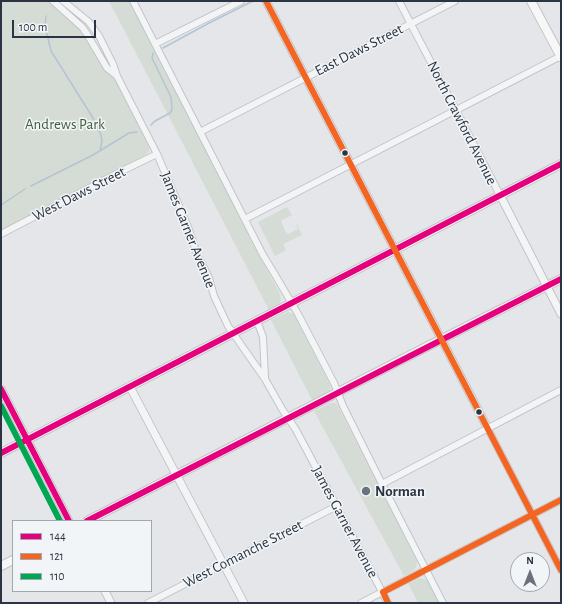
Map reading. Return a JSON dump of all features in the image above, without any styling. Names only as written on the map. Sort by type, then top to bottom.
[{"type":"main road","points":[[531,1],[561,56]]},
{"type":"main road","points":[[1,453],[561,164]]},
{"type":"main road","points":[[89,520],[561,279]]},
{"type":"main road","points":[[1,566],[12,560]]},
{"type":"street","name":"James Garner Avenue","points":[[53,1],[82,27],[107,68],[117,76]]},
{"type":"street","name":"James Garner Avenue","points":[[63,1],[83,16],[94,28],[157,154],[188,226],[197,254],[209,278],[214,296],[233,333],[265,379],[296,430],[388,603]]},
{"type":"street","points":[[133,1],[263,255],[292,304],[334,383],[337,393],[382,484],[444,603]]},
{"type":"street","points":[[155,44],[241,1]]},
{"type":"street","points":[[266,1],[561,570]]},
{"type":"street","name":"North Crawford Avenue","points":[[400,1],[561,314]]},
{"type":"street","name":"East Daws Street","points":[[200,132],[455,1]]},
{"type":"street","points":[[245,219],[455,109],[561,56]]},
{"type":"street","name":"West Daws Street","points":[[1,234],[157,154]]},
{"type":"street","name":"James Garner Avenue","points":[[257,321],[263,337],[265,379]]},
{"type":"street","points":[[130,386],[244,603]]},
{"type":"street","points":[[1,389],[69,520]]},
{"type":"street","points":[[382,484],[561,390]]},
{"type":"street","points":[[361,603],[561,500]]},
{"type":"street","name":"West Comanche Street","points":[[148,603],[337,506]]},
{"type":"street","points":[[106,592],[111,603]]},
{"type":"green space","name":"Andrews Park","points":[[1,1],[51,1],[82,30],[114,78],[149,146],[149,151],[147,154],[1,230]]},
{"type":"green space","points":[[109,1],[130,1],[239,214],[248,235],[280,294],[281,300],[279,304],[269,310]]},
{"type":"green space","points":[[287,207],[292,215],[281,221],[285,231],[288,234],[298,229],[297,224],[302,235],[283,244],[286,250],[275,256],[258,222]]},
{"type":"green space","points":[[288,312],[294,314],[330,384],[330,390],[312,400],[271,320]]},
{"type":"green space","points":[[331,403],[336,403],[338,406],[417,561],[416,568],[404,576],[314,411]]},
{"type":"green space","points":[[420,578],[429,582],[440,603],[418,603],[408,583]]},
{"type":"waterway","points":[[163,48],[253,1]]},
{"type":"waterway","points":[[46,16],[45,26],[51,51],[93,118],[101,135],[102,141],[100,151]]},
{"type":"waterway","points":[[151,125],[155,121],[170,113],[172,110],[171,97],[152,58],[153,53]]},
{"type":"waterway","points":[[31,186],[93,155],[129,133],[137,132]]},
{"type":"waterway","points":[[1,205],[25,189]]},
{"type":"transit line","name":"121","points":[[266,1],[561,570]]},
{"type":"transit line","name":"144","points":[[1,453],[561,164]]},
{"type":"transit line","name":"144","points":[[89,520],[561,279]]},
{"type":"transit line","name":"144","points":[[1,389],[68,520]]},
{"type":"transit line","name":"110","points":[[1,406],[59,520]]},
{"type":"transit line","name":"121","points":[[388,603],[383,592],[561,500]]},
{"type":"place","name":"Norman","points":[[366,491]]}]
